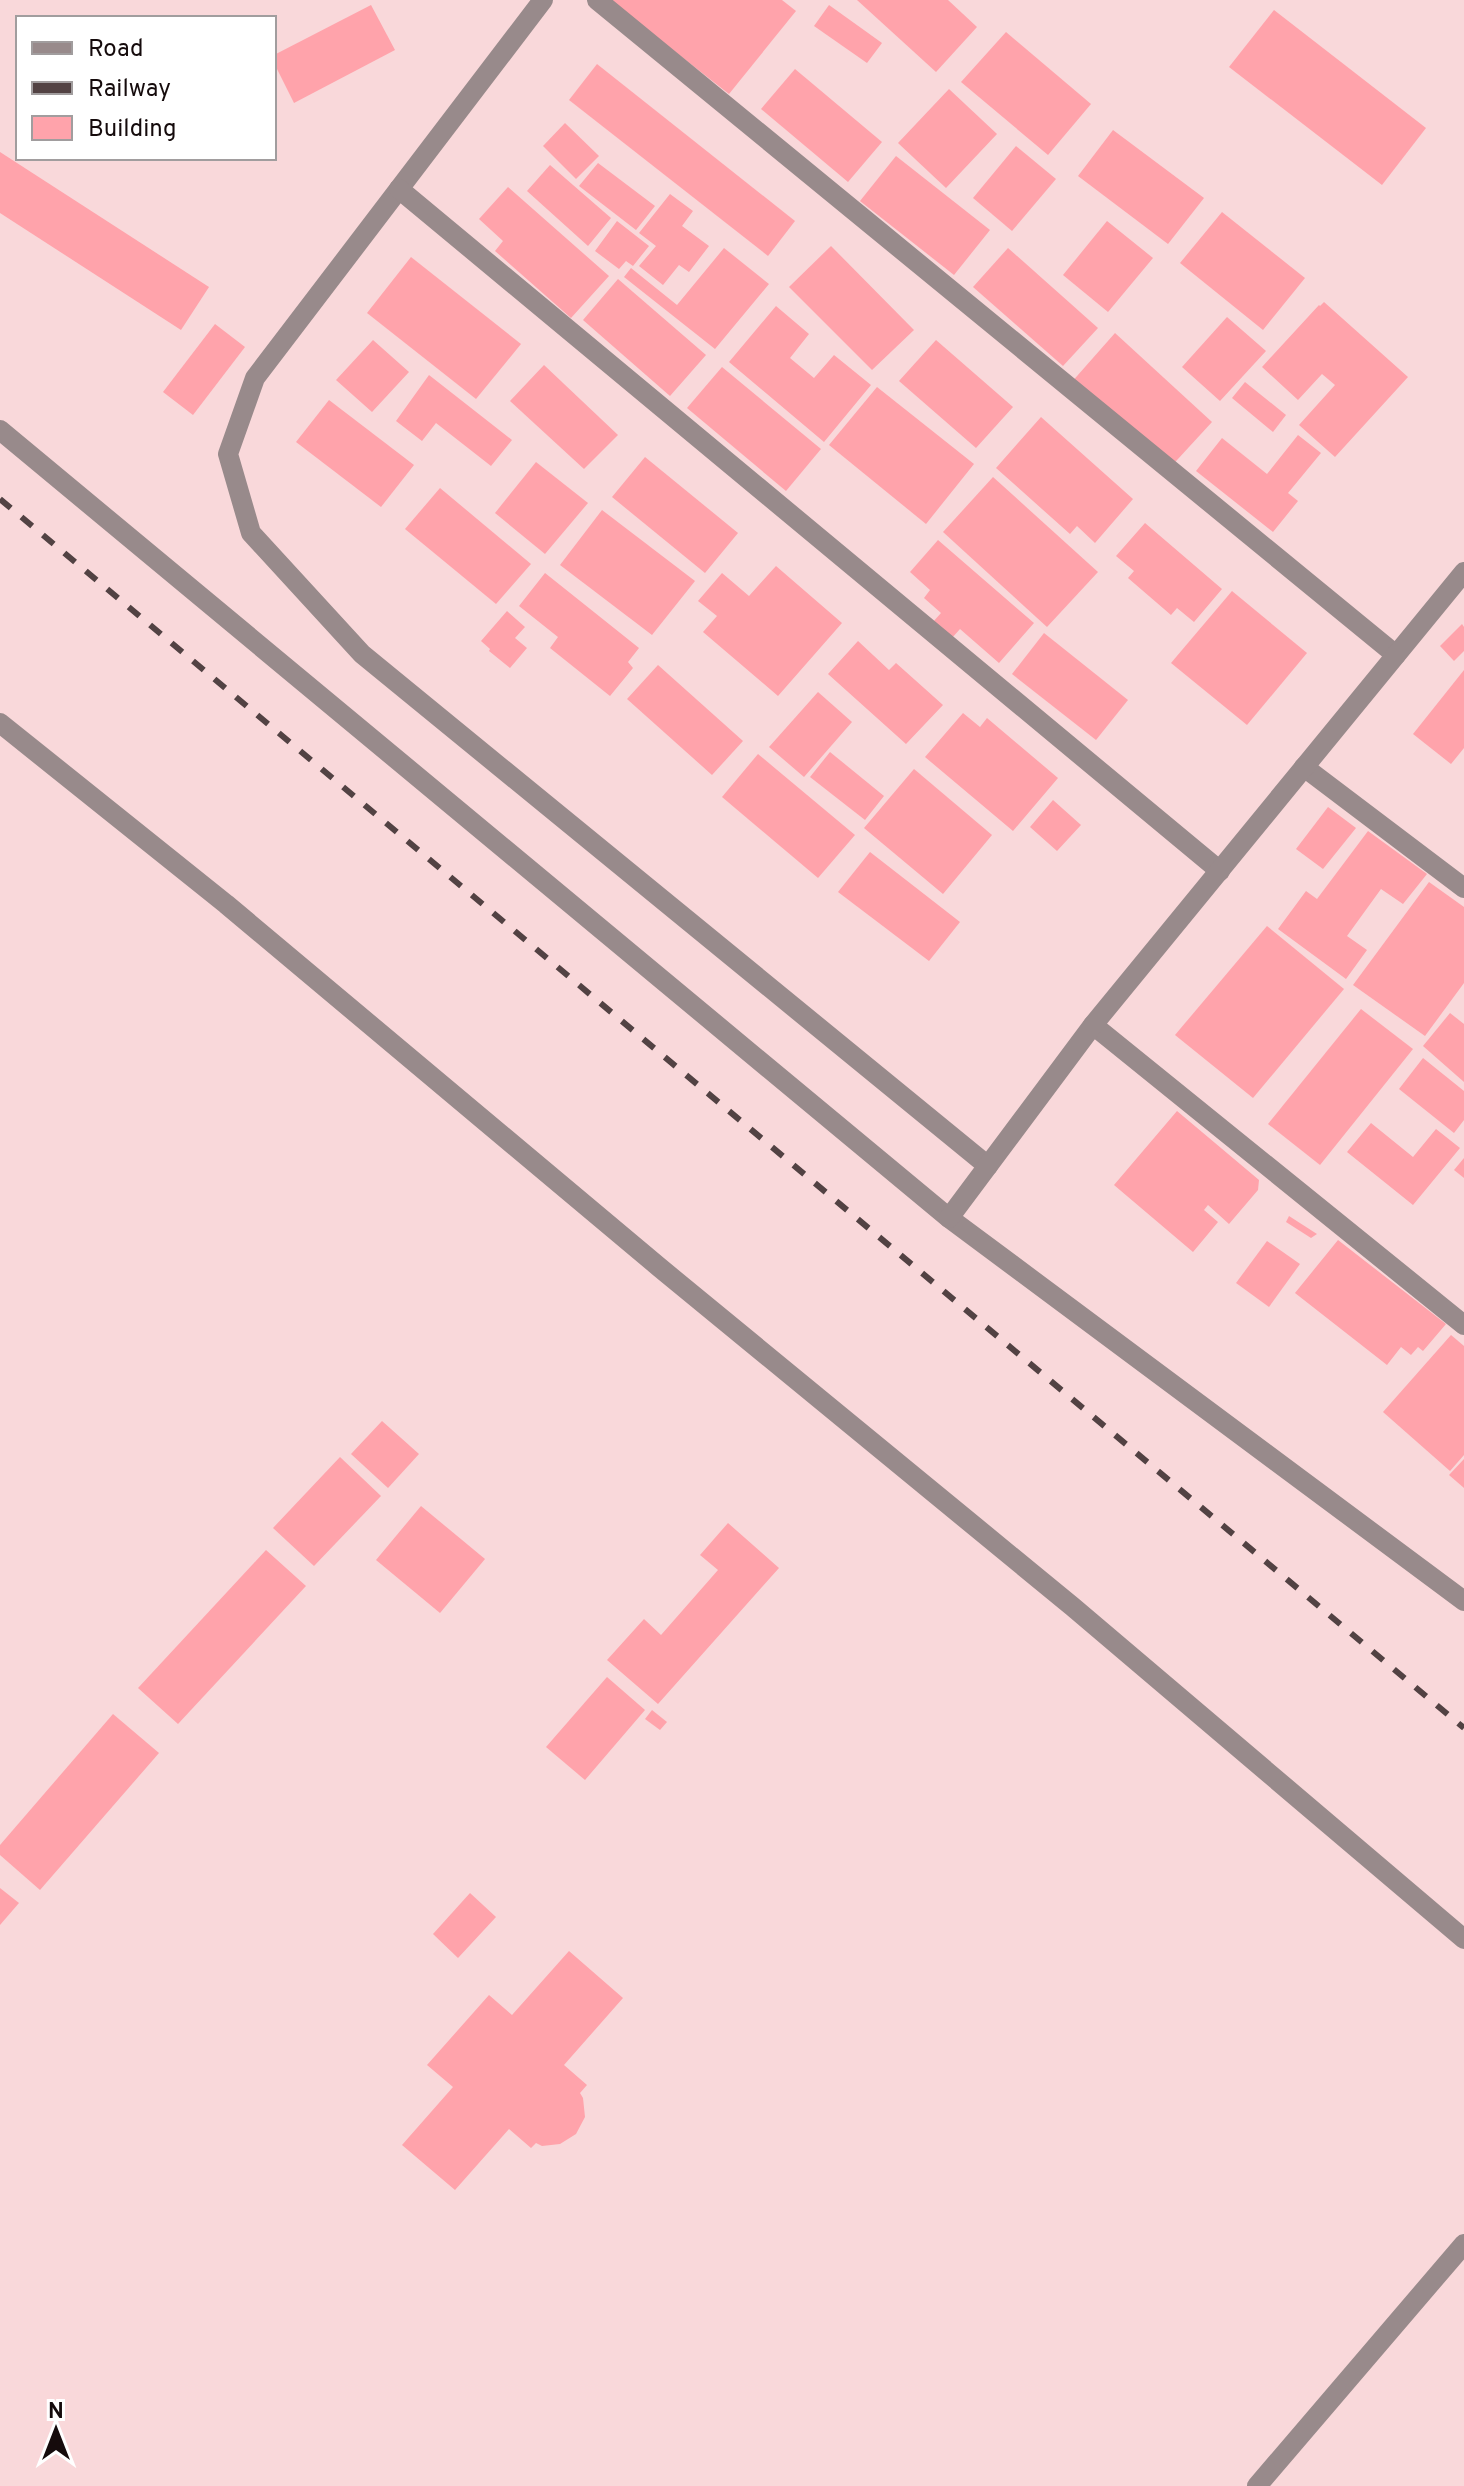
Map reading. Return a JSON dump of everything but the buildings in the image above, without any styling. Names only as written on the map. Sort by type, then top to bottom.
[{"type":"street","points":[[543,0],[255,378],[228,454],[251,533],[362,654],[988,1166]]},
{"type":"street","points":[[597,0],[1396,655]]},
{"type":"street","points":[[399,189],[1220,871]]},
{"type":"street","points":[[0,430],[949,1218],[1464,1601]]},
{"type":"street","points":[[949,1218],[1093,1025],[1464,572]]},
{"type":"street","points":[[0,723],[226,904],[671,1277],[1073,1607],[1464,1939]]},
{"type":"street","points":[[1304,767],[1464,888]]},
{"type":"street","points":[[1093,1025],[1464,1325]]},
{"type":"street","points":[[1257,2486],[1464,2244]]},
{"type":"railway","points":[[0,499],[1464,1728]]}]
